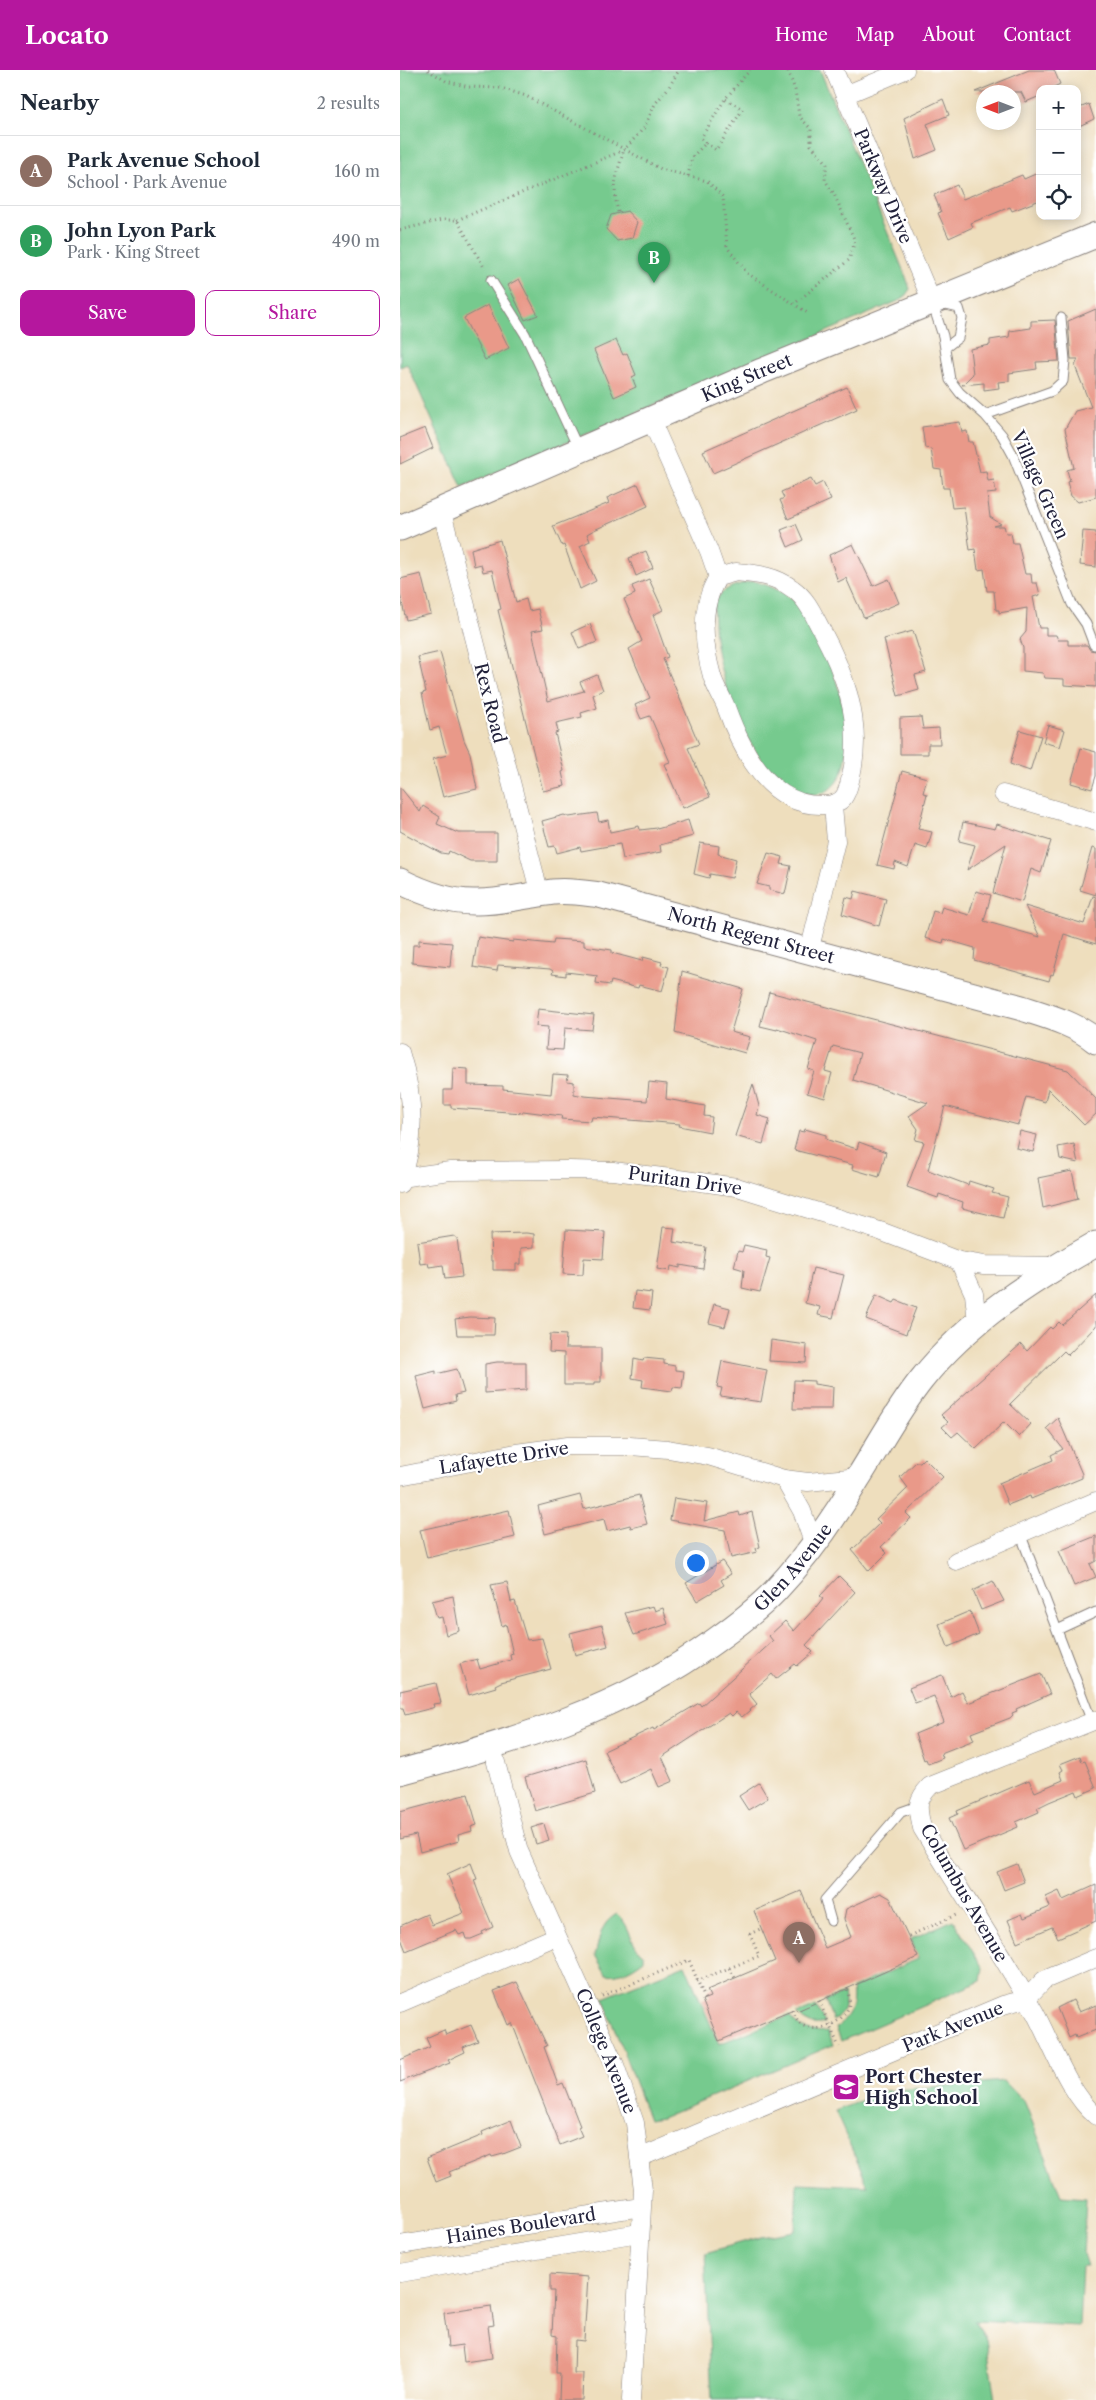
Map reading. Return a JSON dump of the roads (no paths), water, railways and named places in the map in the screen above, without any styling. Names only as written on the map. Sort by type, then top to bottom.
[{"type":"street","name":"Parkway Drive","points":[[834,70],[932,302]]},
{"type":"street","points":[[845,94],[905,70]]},
{"type":"street","name":"King Street","points":[[400,528],[442,512],[579,450],[1096,235]]},
{"type":"street","points":[[651,420],[709,550],[718,577]]},
{"type":"street","name":"Rex Road","points":[[442,512],[540,895]]},
{"type":"street","points":[[736,572],[757,574],[777,579],[795,590],[808,604],[833,652],[848,688],[856,727],[855,756],[850,781],[845,796],[833,804],[813,805],[794,800],[779,790],[751,761],[736,736],[713,677],[706,639],[706,610],[711,588],[718,577],[736,572]]},
{"type":"street","points":[[1003,794],[1096,822]]},
{"type":"street","points":[[809,952],[836,841],[833,804]]},
{"type":"street","name":"North Regent Street","points":[[400,881],[421,892],[476,902],[554,892],[578,892],[599,895],[1022,1008],[1063,1022],[1089,1035],[1096,1041]]},
{"type":"street","points":[[400,1052],[410,1090],[412,1116],[412,1140],[401,1180]]},
{"type":"street","name":"Puritan Drive","points":[[401,1180],[450,1171],[568,1170],[613,1171],[737,1187],[880,1231],[959,1261],[984,1265],[1054,1266]]},
{"type":"street","name":"Glen Avenue","points":[[400,1772],[492,1747],[615,1701],[669,1672],[746,1618],[774,1592],[814,1545],[859,1477],[898,1412],[944,1353],[977,1322],[1054,1266],[1096,1244]]},
{"type":"street","points":[[959,1261],[974,1294],[977,1322]]},
{"type":"street","name":"Lafayette Drive","points":[[401,1473],[568,1446],[630,1446],[668,1449],[708,1456],[784,1479],[808,1482],[859,1477]]},
{"type":"street","points":[[784,1479],[802,1511],[814,1545]]},
{"type":"street","points":[[956,1561],[1096,1501]]},
{"type":"street","name":"Columbus Avenue","points":[[1094,1721],[930,1786],[922,1795],[918,1806],[922,1828],[1026,1999],[1077,2093],[1086,2107],[1096,2116]]},
{"type":"street","name":"College Avenue","points":[[492,1747],[519,1851],[627,2095],[635,2123],[643,2190],[639,2233],[631,2400]]},
{"type":"street","points":[[400,2003],[557,1936]]},
{"type":"street","name":"Park Avenue","points":[[639,2158],[1003,2005],[1026,1999],[1044,1980],[1096,1958]]},
{"type":"street","name":"Haines Boulevard","points":[[400,2245],[641,2207]]},
{"type":"street","name":"Haines Boulevard","points":[[400,2272],[639,2233]]},
{"type":"lane","points":[[491,280],[525,334],[579,450]]},
{"type":"lane","name":"Village Green","points":[[932,302],[944,336],[950,380],[960,393],[985,415],[1002,435],[1013,455],[1072,604],[1086,624],[1094,645]]},
{"type":"lane","points":[[932,302],[959,308],[961,330],[958,338],[945,348]]},
{"type":"lane","points":[[985,415],[1052,391],[1063,381],[1065,360],[1061,318]]},
{"type":"lane","points":[[1020,1534],[1094,1721]]},
{"type":"lane","points":[[1057,1630],[1096,1612]]},
{"type":"lane","points":[[831,1921],[825,1900],[901,1812],[918,1806]]},
{"type":"place","name":"John Lyon Park","points":[[654,283]]},
{"type":"place","name":"Park Avenue School","points":[[799,1963]]},
{"type":"place","name":"Port Chester High School","points":[[846,2087]]}]
